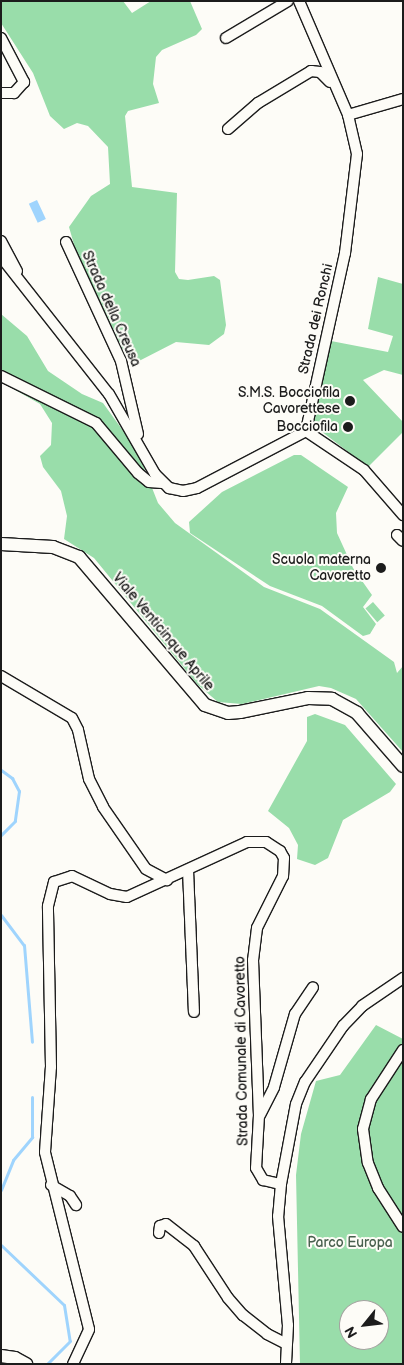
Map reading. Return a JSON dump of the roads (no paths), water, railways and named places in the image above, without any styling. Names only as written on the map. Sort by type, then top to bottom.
[{"type":"street","points":[[226,38],[288,1]]},
{"type":"street","name":"Strada dei Ronchi","points":[[299,1],[348,115],[357,154],[349,226],[306,431]]},
{"type":"street","points":[[1,38],[18,65],[24,82],[14,93],[1,94]]},
{"type":"street","name":"Strada dei Ronchi","points":[[228,129],[258,103],[310,71],[320,72],[334,86]]},
{"type":"street","points":[[348,115],[403,99]]},
{"type":"street","name":"Strada della Creusa","points":[[1,241],[20,279]]},
{"type":"street","name":"Strada della Creusa","points":[[66,242],[125,371],[141,447]]},
{"type":"street","name":"Strada della Creusa","points":[[1,257],[109,394],[162,484]]},
{"type":"street","points":[[1,376],[96,423],[145,479],[184,492],[197,488],[306,431],[364,470],[403,514]]},
{"type":"street","name":"Viale Venticinque Aprile","points":[[1,544],[54,547],[79,557],[205,705],[222,712],[240,712],[308,698],[332,699],[357,714],[403,766]]},
{"type":"street","points":[[1,676],[72,718],[78,730],[89,779],[103,807],[146,869],[167,880]]},
{"type":"street","name":"Strada Comunale di Cavoretto","points":[[73,1364],[89,1329],[71,1248],[52,1185],[45,1152],[51,1067],[48,914],[50,887],[59,878],[72,876],[110,894],[127,897],[167,880],[234,847],[256,841],[275,845],[284,858],[283,876],[255,936],[253,1003],[259,1116],[256,1168],[263,1180],[281,1184]]},
{"type":"street","points":[[188,870],[194,1012]]},
{"type":"street","points":[[287,1362],[279,1237],[281,1184],[296,1104],[305,1082],[351,1016],[403,978]]},
{"type":"street","points":[[259,1116],[274,1087],[295,1014],[313,987]]},
{"type":"street","points":[[403,1050],[371,1099],[363,1129],[368,1163],[378,1188],[403,1227]]},
{"type":"street","points":[[52,1185],[70,1196],[76,1205]]},
{"type":"street","points":[[159,1233],[160,1226],[166,1224],[194,1246],[237,1309],[258,1328],[287,1344]]},
{"type":"street","points":[[1,1356],[15,1358],[26,1364]]},
{"type":"water","points":[[37,200],[46,219],[38,223],[29,204]]},
{"type":"waterway","points":[[1,770],[12,778],[19,791],[15,821],[1,835]]},
{"type":"waterway","points":[[1,915],[24,945],[32,1042]]},
{"type":"waterway","points":[[1,1190],[13,1160],[32,1137],[32,1097]]},
{"type":"waterway","points":[[1,1245],[64,1305],[70,1341],[47,1364]]},
{"type":"place","name":"S.M.S. Bocciofila Cavorettese","points":[[350,401]]},
{"type":"place","name":"Bocciofila","points":[[348,427]]},
{"type":"place","name":"Scuola materna Cavoretto","points":[[381,568]]},
{"type":"park label","name":"Parco Europa","points":[[350,1243]]}]
